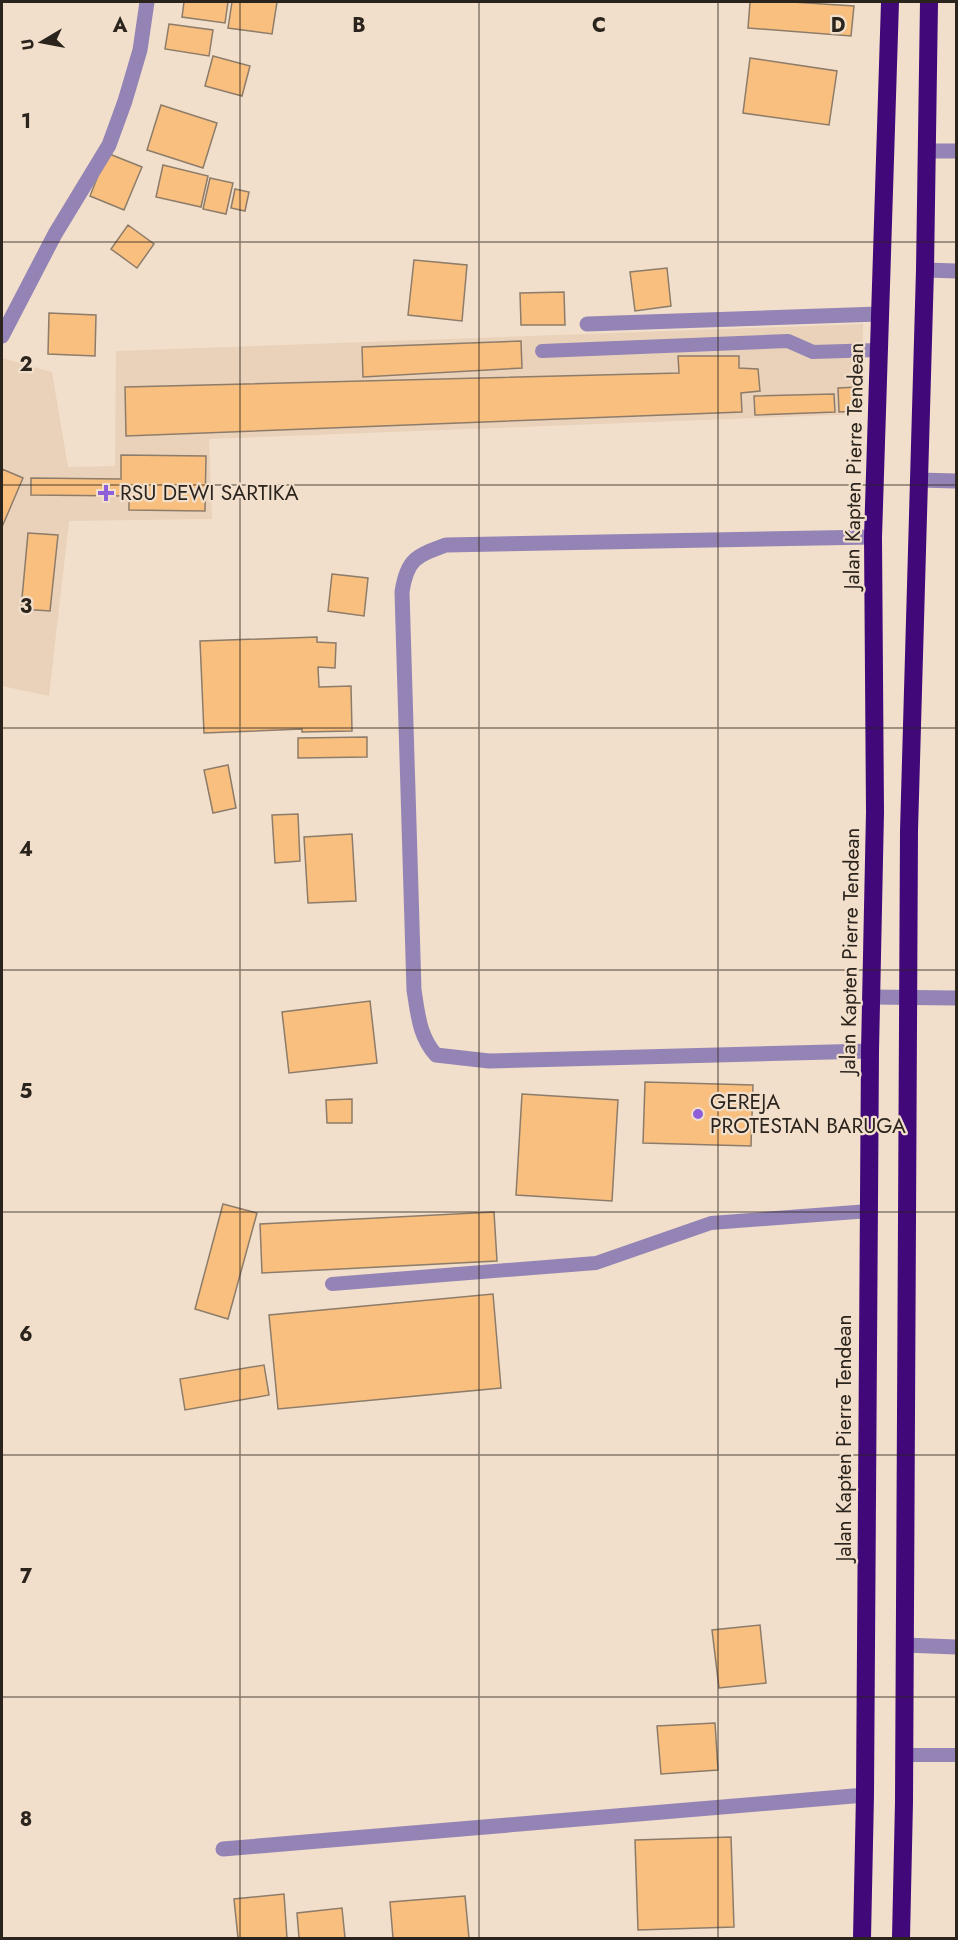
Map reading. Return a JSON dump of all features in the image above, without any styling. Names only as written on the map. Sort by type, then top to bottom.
[{"type":"highway","name":"Jalan Kapten Pierre Tendean","points":[[862,1938],[870,1052],[875,812],[873,537],[890,2]]},
{"type":"highway","points":[[901,1938],[909,831],[928,151],[929,2]]},
{"type":"street","points":[[2,336],[55,234],[109,144],[140,50],[147,2]]},
{"type":"street","points":[[928,151],[957,151]]},
{"type":"street","points":[[925,270],[957,271]]},
{"type":"street","points":[[587,324],[879,314]]},
{"type":"street","points":[[918,480],[957,481]]},
{"type":"street","points":[[870,1052],[489,1061],[436,1055],[421,1032],[414,990],[402,592],[410,564],[420,554],[446,545],[873,537]]},
{"type":"street","points":[[871,997],[957,998]]},
{"type":"street","points":[[904,1645],[957,1647]]},
{"type":"street","points":[[223,1849],[600,1815],[865,1795]]},
{"type":"lane","points":[[542,351],[788,341],[813,351],[878,350]]},
{"type":"lane","points":[[332,1284],[596,1263],[711,1223],[869,1211]]},
{"type":"lane","points":[[904,1755],[957,1755]]},
{"type":"shaded area","name":"RSU DEWI SARTIKA","points":[[863,324],[862,414],[209,439],[212,519],[69,521],[49,696],[2,686],[2,358],[52,372],[68,467],[115,466],[116,351]]},
{"type":"building","points":[[184,2],[228,2],[225,23],[182,17]]},
{"type":"building","points":[[232,2],[277,2],[272,34],[228,28]]},
{"type":"building","points":[[750,2],[854,6],[851,36],[748,28]]},
{"type":"building","points":[[169,24],[213,30],[209,56],[165,49]]},
{"type":"building","points":[[213,56],[250,66],[242,96],[205,86]]},
{"type":"building","points":[[750,58],[837,71],[829,125],[743,113]]},
{"type":"building","points":[[161,105],[217,123],[203,168],[147,150]]},
{"type":"building","points":[[107,153],[142,167],[124,210],[90,196]]},
{"type":"building","points":[[163,165],[208,176],[201,207],[156,197]]},
{"type":"building","points":[[210,178],[233,183],[226,214],[203,209]]},
{"type":"building","points":[[235,189],[249,192],[245,211],[231,208]]},
{"type":"building","points":[[128,225],[154,244],[137,268],[111,249]]},
{"type":"building","points":[[414,260],[467,265],[462,321],[408,315]]},
{"type":"building","points":[[667,268],[671,306],[635,311],[630,272]]},
{"type":"building","points":[[564,292],[565,325],[521,325],[520,293]]},
{"type":"building","points":[[49,313],[96,315],[95,356],[48,354]]},
{"type":"building","points":[[521,341],[522,368],[363,377],[362,347]]},
{"type":"building","points":[[678,356],[739,356],[739,368],[758,369],[760,391],[741,393],[742,412],[126,436],[125,387],[679,373]]},
{"type":"building","points":[[858,387],[859,411],[839,412],[838,388]]},
{"type":"building","points":[[834,394],[835,412],[755,415],[754,396]]},
{"type":"building","points":[[121,455],[206,456],[205,511],[129,510],[129,496],[31,495],[31,478],[121,479]]},
{"type":"building","points":[[2,469],[23,478],[2,527]]},
{"type":"building","points":[[28,533],[58,535],[50,611],[21,609]]},
{"type":"building","points":[[332,574],[368,578],[364,616],[328,611]]},
{"type":"building","points":[[317,637],[317,642],[336,643],[335,668],[318,667],[319,687],[351,686],[352,731],[302,732],[302,729],[204,733],[200,641]]},
{"type":"building","points":[[367,737],[367,757],[298,758],[298,738]]},
{"type":"building","points":[[228,765],[236,808],[213,813],[204,770]]},
{"type":"building","points":[[298,814],[300,861],[275,863],[272,815]]},
{"type":"building","points":[[352,834],[356,901],[308,903],[304,837]]},
{"type":"building","points":[[370,1001],[377,1063],[289,1073],[282,1012]]},
{"type":"building","name":"GEREJA PROTESTAN BARUGA","points":[[645,1082],[753,1085],[751,1146],[643,1143]]},
{"type":"building","points":[[522,1094],[618,1100],[612,1201],[516,1195]]},
{"type":"building","points":[[352,1099],[352,1123],[327,1123],[326,1100]]},
{"type":"building","points":[[223,1204],[257,1213],[228,1319],[195,1309]]},
{"type":"building","points":[[494,1212],[497,1261],[262,1273],[260,1224]]},
{"type":"building","points":[[493,1294],[501,1388],[278,1409],[269,1315]]},
{"type":"building","points":[[264,1365],[269,1395],[185,1410],[180,1379]]},
{"type":"building","points":[[760,1625],[766,1683],[719,1688],[712,1630]]},
{"type":"building","points":[[715,1723],[718,1770],[661,1774],[657,1726]]},
{"type":"building","points":[[731,1837],[734,1927],[638,1930],[635,1840]]},
{"type":"building","points":[[284,1894],[287,1938],[238,1938],[234,1899]]},
{"type":"building","points":[[465,1896],[469,1938],[393,1938],[390,1902]]},
{"type":"building","points":[[342,1908],[345,1938],[299,1938],[297,1913]]},
{"type":"place","name":"RSU DEWI SARTIKA","points":[[106,493]]},
{"type":"place","name":"GEREJA PROTESTAN BARUGA","points":[[698,1114]]}]
